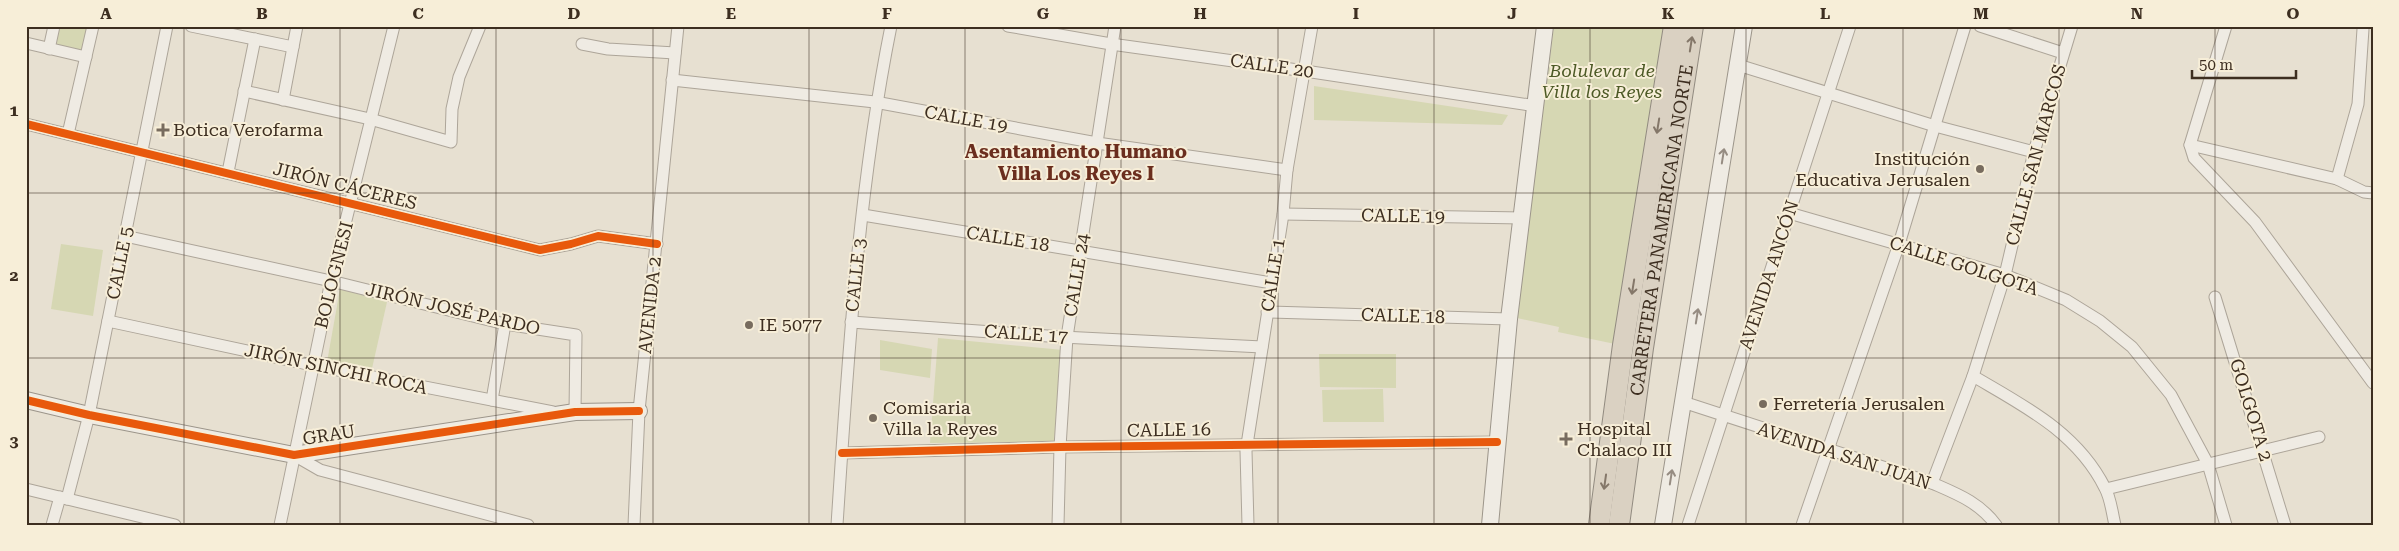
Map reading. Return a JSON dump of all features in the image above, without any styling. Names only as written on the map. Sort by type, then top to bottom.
[{"type":"highway","name":"CARRETERA PANAMERICANA NORTE","points":[[1599,525],[1623,345],[1674,26]]},
{"type":"highway","name":"CARRETERA PANAMERICANA NORTE","points":[[1619,525],[1643,348],[1694,26]]},
{"type":"street","points":[[49,49],[54,26]]},
{"type":"street","points":[[68,134],[93,26]]},
{"type":"street","name":"CALLE 5","points":[[52,525],[64,498],[89,415],[167,26]]},
{"type":"street","points":[[191,26],[293,47]]},
{"type":"street","points":[[283,100],[297,26]]},
{"type":"street","name":"BOLOGNESI","points":[[280,525],[331,281],[394,26]]},
{"type":"street","points":[[244,91],[370,119],[451,142],[452,109],[459,77],[480,26]]},
{"type":"street","name":"AVENIDA 2","points":[[634,525],[639,411],[678,26]]},
{"type":"street","name":"CALLE 3","points":[[837,525],[851,322],[875,102],[891,26]]},
{"type":"street","name":"CALLE 20","points":[[1008,26],[1111,44],[1536,106]]},
{"type":"street","name":"CALLE 24","points":[[1058,525],[1060,447],[1067,337],[1115,26]]},
{"type":"street","name":"CALLE 1","points":[[1248,525],[1246,445],[1283,214],[1287,170],[1312,26]]},
{"type":"street","points":[[1490,525],[1509,319],[1523,218],[1544,26]]},
{"type":"street","points":[[1663,525],[1744,26]]},
{"type":"street","name":"AVENIDA ANCÓN","points":[[1688,525],[1722,416],[1830,93],[1850,26]]},
{"type":"street","points":[[1802,525],[1899,244],[1965,26]]},
{"type":"street","points":[[1980,26],[2063,53]]},
{"type":"street","name":"CALLE SAN MARCOS","points":[[1932,483],[1973,376],[2005,275],[2034,152],[2072,26]]},
{"type":"street","points":[[2226,26],[2190,145],[2194,158],[2255,222],[2373,383]]},
{"type":"street","points":[[2337,179],[2358,104],[2362,28]]},
{"type":"street","points":[[2362,28],[2373,38]]},
{"type":"street","points":[[228,172],[255,39]]},
{"type":"street","points":[[26,43],[86,57]]},
{"type":"street","points":[[582,44],[608,49],[675,53]]},
{"type":"street","points":[[1738,65],[1935,126],[2034,152]]},
{"type":"street","name":"CALLE 19","points":[[672,80],[875,102],[1097,143],[1287,170]]},
{"type":"street","name":"JIRÓN CÁCERES","points":[[26,124],[352,202],[540,250],[598,236],[657,244]]},
{"type":"street","points":[[2190,145],[2337,179],[2364,192],[2373,193]]},
{"type":"street","name":"CALLE GOLGOTA","points":[[1789,213],[2005,275],[2066,300],[2100,321],[2132,347],[2170,395],[2208,464],[2226,525]]},
{"type":"street","name":"CALLE 19","points":[[1283,214],[1523,218]]},
{"type":"street","name":"CALLE 18","points":[[863,215],[1272,283]]},
{"type":"street","name":"JIRÓN JOSÉ PARDO","points":[[125,236],[331,281],[505,324],[576,335],[570,413]]},
{"type":"street","name":"GOLGOTA 2","points":[[2215,297],[2286,525]]},
{"type":"street","name":"CALLE 18","points":[[1267,312],[1509,319]]},
{"type":"street","name":"JIRÓN SINCHI ROCA","points":[[108,321],[312,365],[570,413]]},
{"type":"street","name":"CALLE 17","points":[[851,322],[1067,337],[1262,347]]},
{"type":"street","points":[[492,400],[505,324]]},
{"type":"street","points":[[1973,376],[2045,419],[2065,434],[2086,457],[2106,489],[2115,525]]},
{"type":"street","name":"GRAU","points":[[26,400],[89,415],[294,455],[570,413],[639,411]]},
{"type":"street","name":"AVENIDA SAN JUAN","points":[[1683,402],[1932,483],[1977,504],[1996,525]]},
{"type":"street","points":[[2106,489],[2319,437]]},
{"type":"street","name":"CALLE 16","points":[[842,453],[1060,447],[1497,442]]},
{"type":"street","points":[[294,455],[320,470],[528,525]]},
{"type":"street","points":[[26,489],[175,525]]},
{"type":"green space","points":[[60,26],[89,26],[83,55],[55,48]]},
{"type":"green space","name":"Bolulevar de Villa los Reyes","points":[[1554,26],[1667,26],[1615,344],[1558,332],[1559,327],[1517,318]]},
{"type":"green space","points":[[1314,86],[1508,115],[1502,125],[1314,120]]},
{"type":"green space","points":[[61,244],[103,250],[93,316],[51,309]]},
{"type":"green space","points":[[340,289],[387,302],[371,373],[327,362]]},
{"type":"green space","points":[[938,338],[1063,350],[1054,442],[930,443]]},
{"type":"green space","points":[[880,340],[932,349],[930,378],[880,370]]},
{"type":"green space","points":[[1319,354],[1396,354],[1396,388],[1320,387]]},
{"type":"green space","points":[[1383,389],[1384,422],[1323,422],[1322,390]]},
{"type":"cycle path","points":[[26,124],[540,250],[598,236],[657,244]]},
{"type":"cycle path","points":[[26,400],[89,415],[294,455],[575,412],[639,411]]},
{"type":"cycle path","points":[[842,453],[1060,447],[1497,442]]},
{"type":"place","name":"Botica Verofarma","points":[[163,130]]},
{"type":"place","name":"Institución Educativa Jerusalen","points":[[1980,169]]},
{"type":"place","name":"IE 5077","points":[[749,325]]},
{"type":"place","name":"Ferretería Jerusalen","points":[[1763,404]]},
{"type":"place","name":"Comisaria Villa la Reyes","points":[[873,418]]},
{"type":"place","name":"Hospital Chalaco III","points":[[1566,439]]},
{"type":"district","name":"Asentamiento Humano Villa Los Reyes I","points":[[1076,162]]}]
